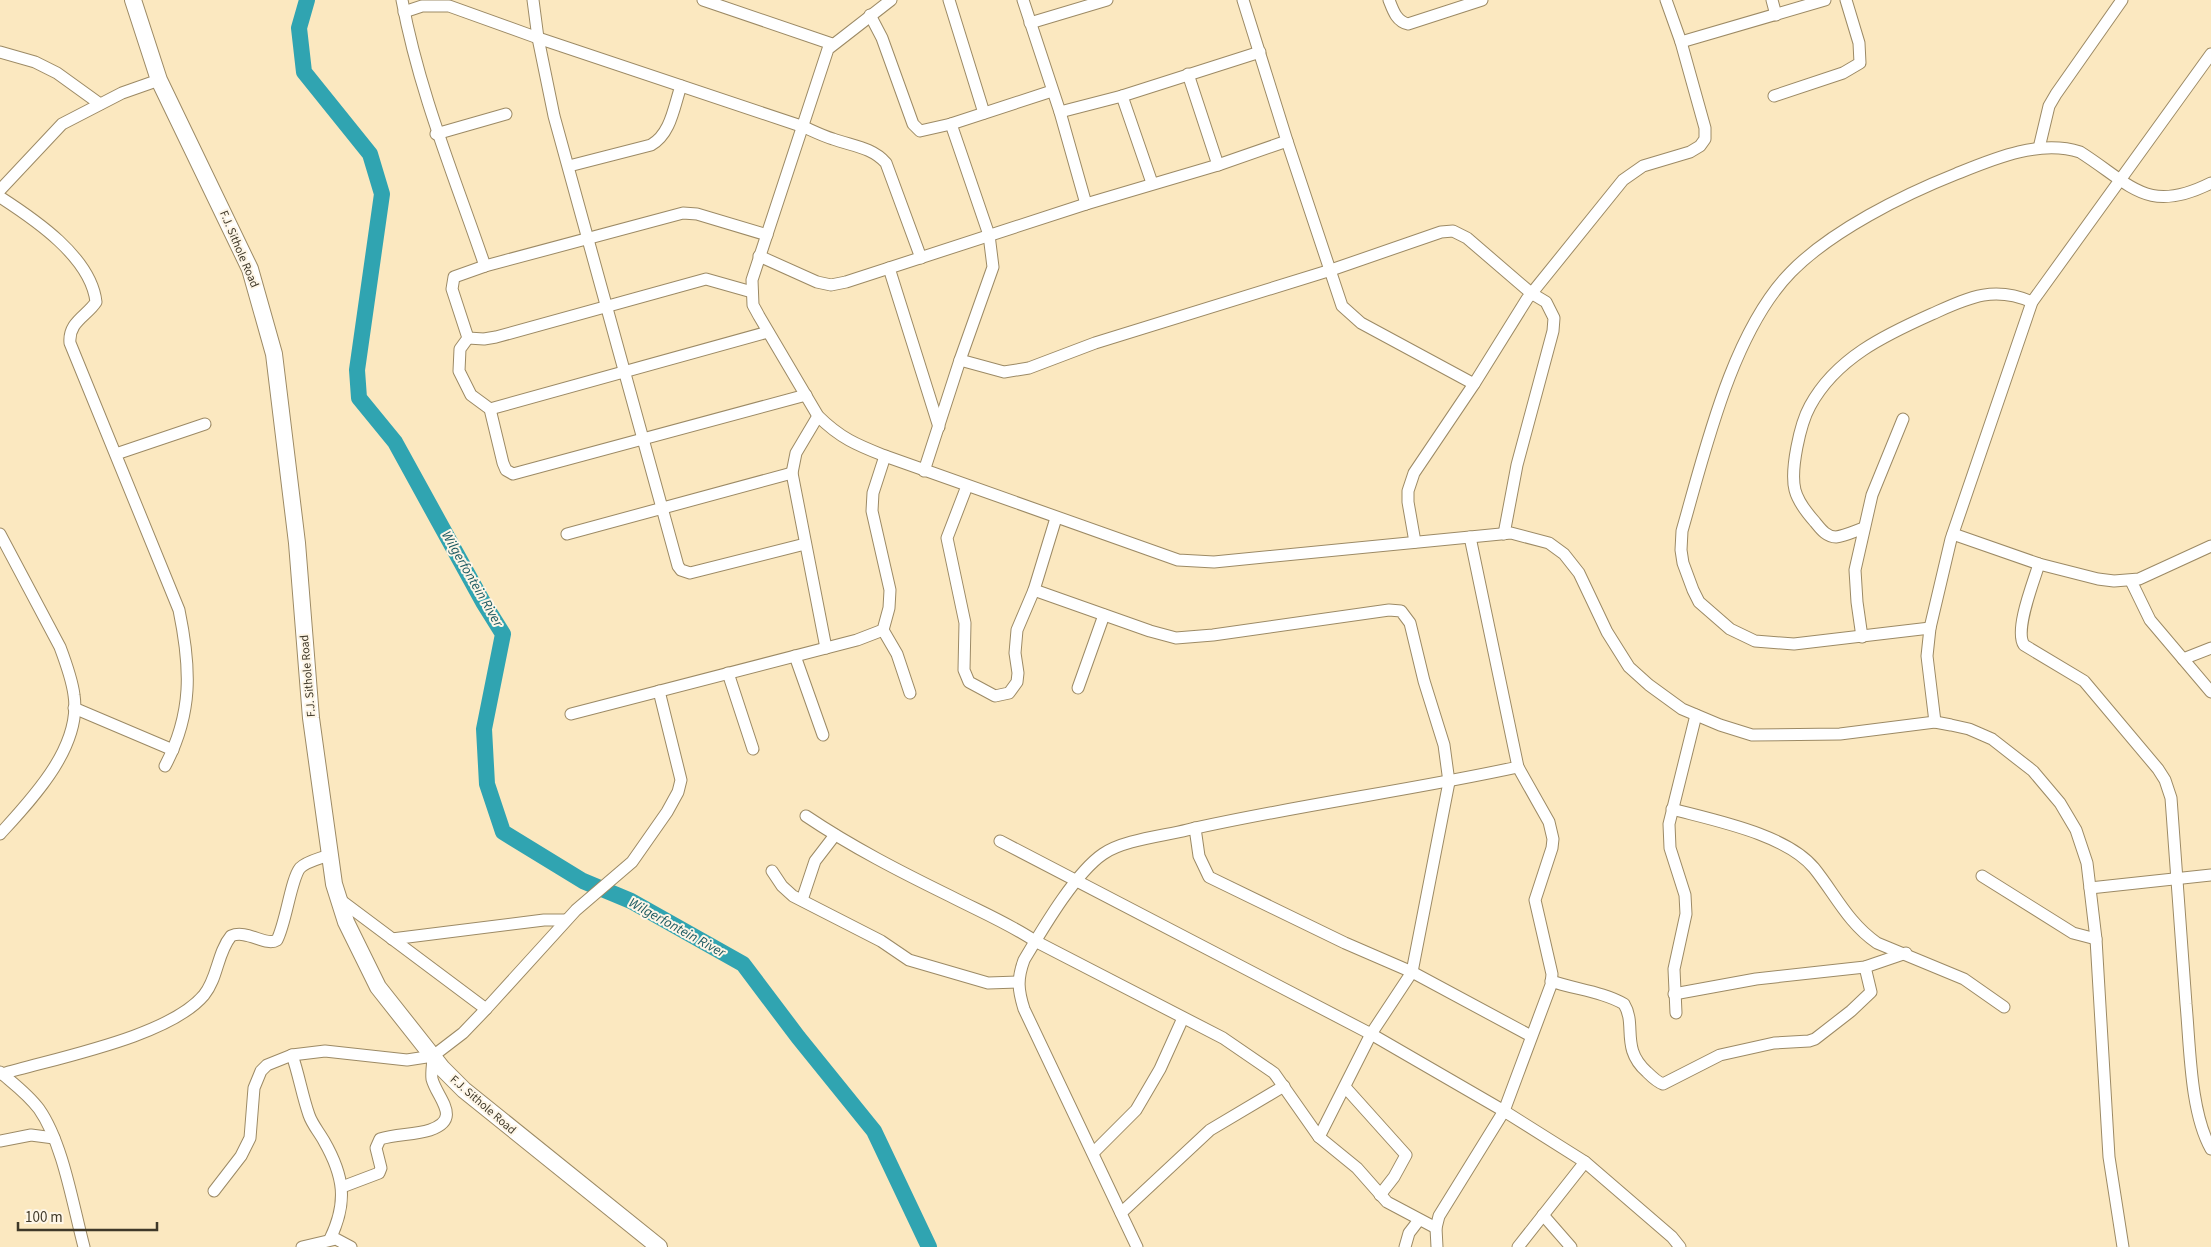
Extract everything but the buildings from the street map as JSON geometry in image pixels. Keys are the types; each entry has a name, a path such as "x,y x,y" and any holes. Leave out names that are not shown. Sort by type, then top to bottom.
{"street":[{"name":"F.J. Sithole Road","path":"133,0 159,80 250,269 274,354 297,543 311,718 328,855 339,899 358,949 378,987 433,1056 464,1090 490,1113 659,1247"},
{"path":"533,0 538,38 554,116 608,305 678,566 686,573 806,544"},
{"path":"702,0 832,44"},
{"path":"891,0 832,44 824,58 804,127 752,280 754,304 768,332 818,416 846,441 1160,556 1195,562 1214,562 1511,533 1549,543 1564,554 1579,573 1607,632 1629,667 1649,685 1682,709 1752,735 1840,734 1935,722 1969,729 1992,739 2010,751 2033,771 2060,803 2076,830 2087,863 2096,940 2109,1158 2123,1247"},
{"path":"949,0 984,113"},
{"path":"1023,0 1060,112 1086,204"},
{"path":"1243,0 1340,302 1352,316 1474,384"},
{"path":"1389,0 1401,22 1408,24 1482,0"},
{"path":"1415,542 1408,502 1408,490 1414,473 1532,293 1623,180 1643,166 1690,152 1704,141 1705,128 1681,42 1666,0"},
{"path":"1772,0 1776,15"},
{"path":"1681,42 1825,0"},
{"path":"1774,96 1843,73 1860,63 1861,51 1846,0"},
{"path":"2039,148 2049,106 2122,0"},
{"path":"1030,23 1101,1"},
{"path":"485,266 436,134 403,6 449,6 538,38 804,127 879,155 886,163 892,176 921,258"},
{"path":"870,16 882,38 915,127 920,131 951,124 1052,91"},
{"path":"0,52 35,62 51,70 76,85 100,104"},
{"path":"1060,112 1122,96 1260,52"},
{"path":"1935,722 1928,656 1930,628 1953,534 2032,302 2211,54"},
{"path":"1188,74 1218,165"},
{"path":"0,190 62,124 100,104 159,80"},
{"path":"569,166 651,145 660,140 667,127 681,86"},
{"path":"1122,96 1152,183"},
{"path":"436,134 506,114"},
{"path":"924,471 993,267 989,236 951,124"},
{"path":"760,256 824,284 846,282 1152,183 1218,165 1287,141"},
{"path":"1930,628 1794,644 1755,641 1730,629 1699,602 1688,579 1681,550 1681,541 1719,408 1744,344 1769,299 1790,272 1812,252 1874,213 1940,180 2007,155 2039,148 2069,148 2080,152 2119,180 2143,194 2164,198 2184,194 2211,183"},
{"path":"0,196 48,231 82,266 90,280 96,302 77,320 70,340 179,610 183,628 189,683 182,729 165,766"},
{"path":"468,338 453,296 452,282 454,277 485,266 673,215 688,213 767,235"},
{"path":"960,360 1004,372 1029,368 1095,343 1331,270 1441,232 1453,231 1467,238 1532,293 1546,302 1551,309 1553,331 1517,464 1504,534"},
{"path":"889,268 938,427"},
{"path":"468,338 484,339 496,337 706,279 752,292"},
{"path":"1864,528 1834,537 1825,534 1802,506 1795,491 1794,466 1804,424 1810,406 1826,384 1861,349 1883,336 1958,302 1984,294 2007,294 2032,302"},
{"path":"490,409 626,373 768,332"},
{"path":"468,338 460,350 459,371 471,395 490,409 503,463 506,470 513,474 645,440 806,395"},
{"path":"818,416 796,453 792,473 826,648"},
{"path":"1862,636 1855,570 1872,495 1902,419"},
{"path":"116,454 205,424"},
{"path":"885,456 872,493 872,511 890,590 889,608 883,630 897,654 910,693"},
{"path":"567,534 792,473"},
{"path":"967,486 947,538 964,622 964,670 969,682 995,696 1009,692 1017,682 1016,630 1034,590 1056,518"},
{"path":"0,534 60,647 67,665 75,697 72,722 63,753 52,773 32,799 0,834"},
{"path":"1953,534 2039,564 2098,579 2131,581 2211,546"},
{"path":"1436,1247 1436,1228 1447,1200 1504,1111 1547,997 1551,981 1535,900 1552,848 1552,831 1549,822 1518,767 1470,537"},
{"path":"2039,564 2021,628 2021,640 2024,645 2084,681 2158,769 2165,780 2171,798 2189,1034 2198,1111 2202,1130 2211,1149"},
{"path":"2131,581 2150,620 2211,692"},
{"path":"1034,590 1176,638 1213,635 1389,610 1401,610 1410,623 1415,637 1424,681 1444,745 1449,782 1412,972 1371,1034 1319,1137"},
{"path":"1078,688 1104,615"},
{"path":"571,714 826,648 883,630"},
{"path":"2183,659 2211,648"},
{"path":"795,656 823,735"},
{"path":"728,673 753,749"},
{"path":"214,1191 241,1156 250,1138 254,1088 261,1071 274,1061 324,1051 407,1060 433,1056 463,1033 576,910 632,862 667,812 678,792 681,780 659,691"},
{"path":"74,708 173,750"},
{"path":"1676,1013 1673,980 1675,961 1686,914 1685,895 1670,848 1669,824 1696,715"},
{"path":"1137,1247 1024,1009 1018,992 1018,982 1024,960 1077,881 1096,859 1106,852 1135,842 1285,809 1449,782 1518,767"},
{"path":"1672,809 1766,836 1800,854 1814,868 1845,913 1877,943 1906,953 1964,979 2004,1007"},
{"path":"806,816 835,836 951,897 1013,926 1035,942 1223,1038 1250,1055 1274,1073 1319,1137 1357,1168 1380,1195 1394,1207 1436,1228"},
{"path":"1195,828 1199,856 1209,877 1345,943 1412,972 1531,1036"},
{"path":"802,900 815,861 835,836"},
{"path":"1000,841 1371,1034 1504,1111 1585,1162 1672,1237 1680,1247"},
{"path":"1,1073 87,1051 131,1036 155,1027 193,1006 209,988 223,948 231,936 240,933 271,942 277,940 287,915 296,875 301,867 328,855"},
{"path":"772,871 782,886 802,900 881,941 909,960 988,983 1018,982"},
{"path":"2090,888 2211,875"},
{"path":"1982,876 2073,932 2096,940"},
{"path":"339,899 486,1009"},
{"path":"392,939 544,920 566,920"},
{"path":"1674,994 1747,980 1865,968 1906,953"},
{"path":"1551,981 1573,989 1615,999 1624,1004 1628,1013 1632,1053 1641,1067 1663,1084 1720,1056 1774,1043 1816,1039 1871,992 1865,968"},
{"path":"1092,1153 1136,1110 1160,1069 1183,1018"},
{"path":"292,1056 300,1078 309,1116 328,1149 342,1187 340,1214 330,1239"},
{"path":"342,1187 380,1173 381,1168 376,1148 380,1139 432,1129 443,1122 447,1112 432,1078 433,1056"},
{"path":"1,1073 28,1094 54,1138 84,1247"},
{"path":"1120,1213 1210,1130 1228,1117 1284,1086"},
{"path":"1345,1087 1406,1155 1380,1195"},
{"path":"0,1140 31,1135 54,1138"},
{"path":"1518,1247 1585,1162"},
{"path":"1543,1215 1571,1247"},
{"path":"1405,1247 1409,1233 1419,1220"},
{"path":"302,1247 330,1239 342,1241 351,1247"}],"waterway":[{"name":"Wilgerfontein River","path":"307,0 299,28 304,72 370,154 382,194 357,370 359,398 395,442 483,602 503,634 484,729 487,784 503,832 583,881 631,901 743,964 798,1037 874,1131 929,1247"}]}
